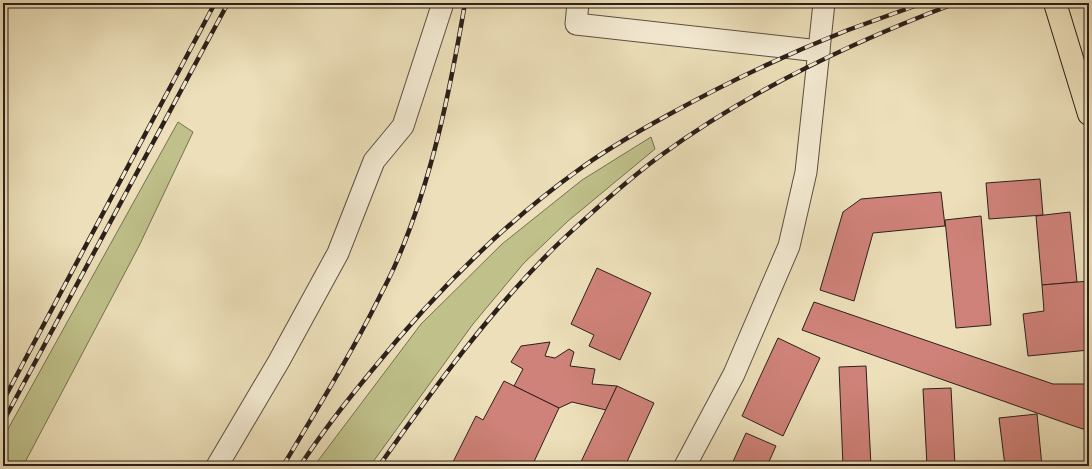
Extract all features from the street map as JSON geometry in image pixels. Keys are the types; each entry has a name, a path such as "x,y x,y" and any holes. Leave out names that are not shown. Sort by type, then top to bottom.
{"highway":[{"path":"1055,3 1089,114"}],"street":[{"path":"217,466 279,361 338,253 374,161 403,126 442,3"},
{"path":"578,3 576,24 819,51"},
{"path":"685,466 734,374 789,246 806,172 824,3"}],"green space":[{"path":"178,122 193,132 139,246 23,466 3,466 3,438"},
{"path":"651,137 655,149 568,221 524,263 473,324 370,466 314,466 421,324 502,244 582,180"}],"building":[{"path":"1040,179 1043,215 989,219 986,183"},
{"path":"941,192 945,226 873,233 854,301 820,290 843,212 861,199"},
{"path":"1070,212 1077,282 1042,285 1036,216"},
{"path":"981,216 991,325 956,328 945,220"},
{"path":"597,268 651,293 620,360 589,346 594,335 571,324"},
{"path":"1089,281 1089,350 1028,356 1023,314 1044,311 1042,285"},
{"path":"814,302 1053,384 1084,384 1089,382 1089,431 802,330"},
{"path":"778,338 820,358 783,436 742,416"},
{"path":"550,342 545,356 555,358 569,349 574,352 570,366 595,369 592,384 617,386 606,410 572,402 559,408 514,386 523,369 511,362 521,346"},
{"path":"866,366 871,466 843,466 839,367"},
{"path":"504,381 559,408 532,466 451,466 476,416 483,420"},
{"path":"617,386 654,403 625,466 579,466"},
{"path":"951,388 955,466 927,466 923,389"},
{"path":"1037,414 1042,466 1005,466 999,418"},
{"path":"746,433 776,446 767,466 731,466"}],"railway":[{"path":"3,401 215,3"},
{"path":"3,422 228,3"},
{"path":"283,466 368,320 392,272 409,232 430,167 438,135 453,69 465,3"},
{"path":"300,466 342,407 392,346 441,291 466,265 520,216 577,171 633,135 734,80 825,39 923,3"},
{"path":"379,466 464,350 510,294 560,242 596,208 634,176 694,132 803,69 879,34 956,3"}]}
